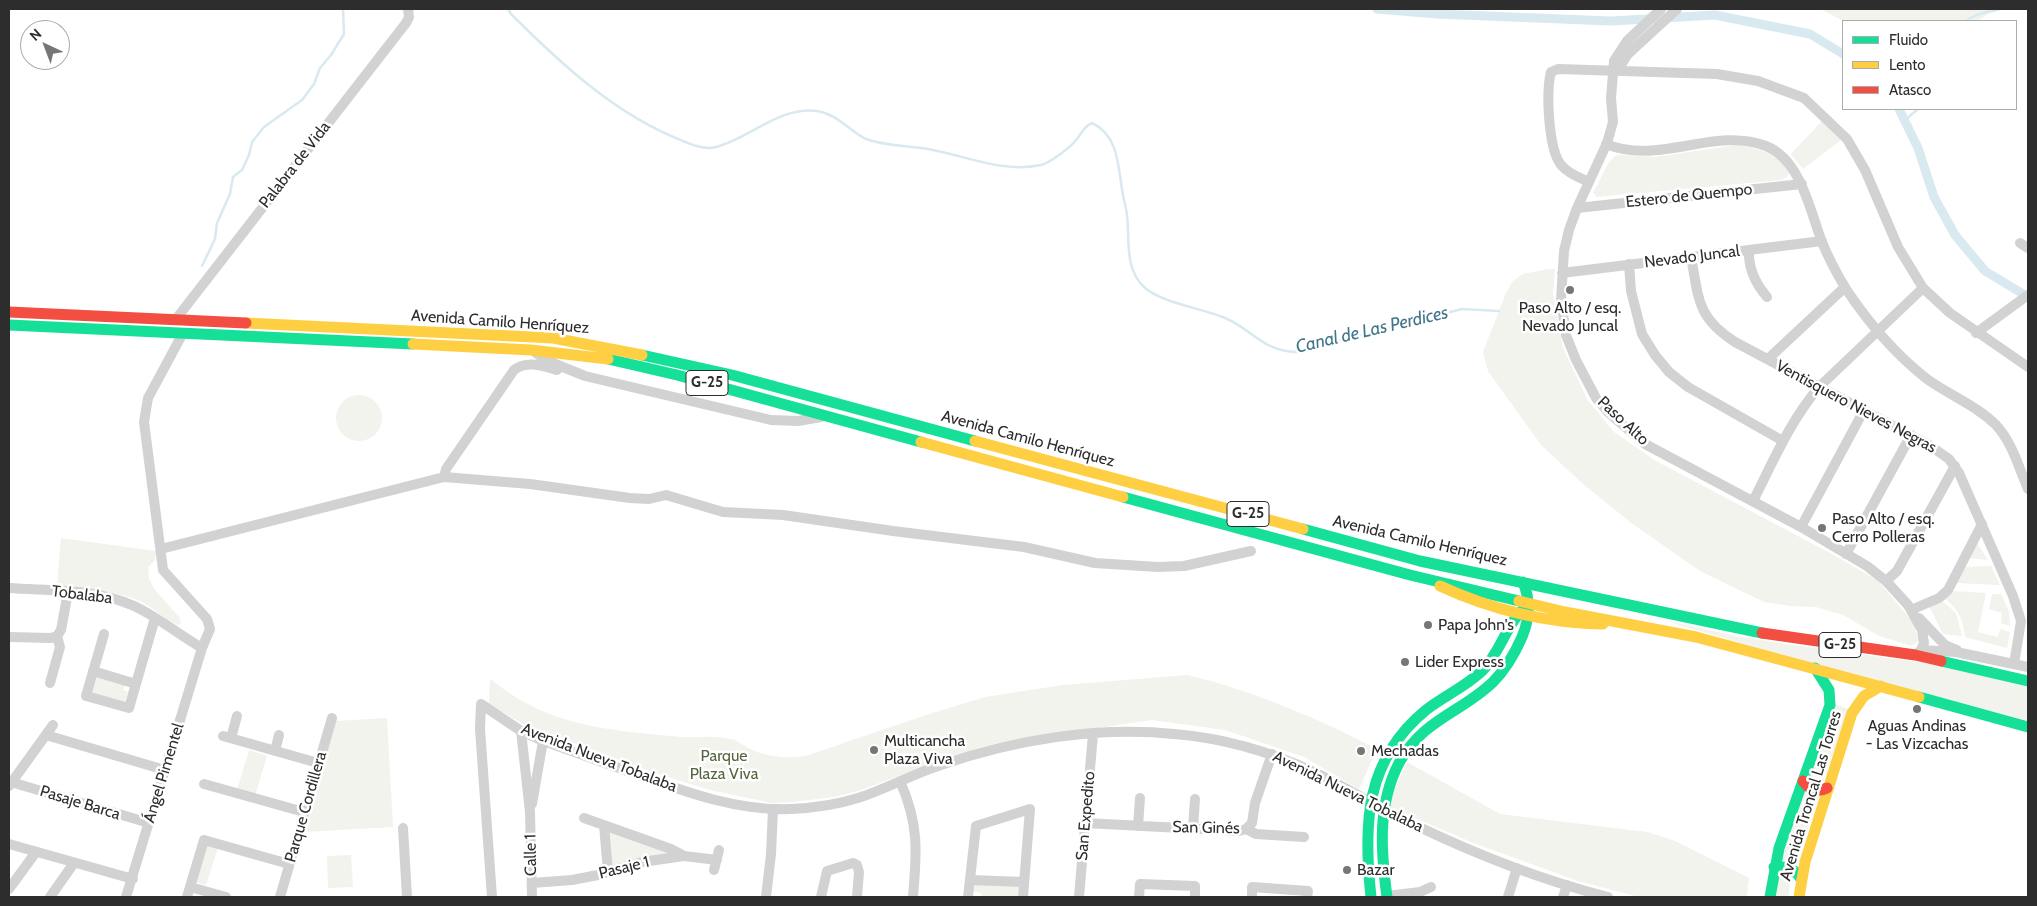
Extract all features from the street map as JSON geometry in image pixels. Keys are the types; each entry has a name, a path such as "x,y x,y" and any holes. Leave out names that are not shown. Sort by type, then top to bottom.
{"main road":[{"name":"Avenida Camilo Henríquez","path":"9,312 553,338 644,354 732,375 1420,561 1786,637 1918,653 2028,681"},
{"name":"Avenida Camilo Henríquez","path":"9,325 531,350 580,354 643,366 1426,578 1530,604 1678,632 2028,727"},
{"name":"Avenida Camilo Henríquez","path":"1426,578 1469,600 1529,617 1584,624 1624,623"},
{"path":"1387,897 1380,844 1383,809 1394,774 1416,740 1438,720 1484,690 1511,660 1524,634 1529,617 1530,604 1523,582"},
{"path":"1371,897 1366,846 1366,822 1382,764 1405,730 1425,711 1473,680 1487,666 1499,650 1517,614 1530,604 1546,599 1602,610 1652,610"},
{"path":"1499,650 1507,653 1511,660"},
{"name":"Avenida Troncal Las Torres","path":"1770,897 1774,867 1830,700 1827,686 1815,668"},
{"name":"Avenida Troncal Las Torres","path":"1799,897 1801,879 1827,788 1856,706 1864,696 1881,686"},
{"path":"1803,781 1806,787 1814,791 1823,791 1827,788"},
{"path":"1774,867 1789,866 1797,871 1801,879"}],"street":[{"name":"Palabra de Vida","path":"176,319 406,23 408,9"},
{"path":"1612,72 1614,61 1621,49 1661,9"},
{"path":"1612,72 1619,68 1628,54 1677,9"},
{"path":"1638,46 1633,53 1632,61 1634,68 1639,72"},
{"path":"1589,182 1572,174 1562,166 1555,154 1550,133 1548,80 1551,72 1558,69 1717,74 1758,81 1804,98 1846,139 1865,170 1898,247 1923,288 1950,313 1976,333 2028,367"},
{"name":"Paso Alto","path":"1612,72 1613,122 1606,144 1568,230 1564,251 1560,300 1566,335 1582,372 1602,405 1645,444 1801,526 1886,581 1945,645 1968,654"},
{"path":"1606,144 1619,150 1641,152 1732,139 1768,146 1775,151 1790,166 1802,184 1822,241 1845,287 1878,332 1926,378 1985,415 1997,426 2010,445 2028,489"},
{"name":"Estero de Quempo","path":"1577,208 1802,184"},
{"name":"Nevado Juncal","path":"1562,273 1822,241"},
{"path":"1749,250 1751,271 1768,297"},
{"name":"Ventisquero Nieves Negras","path":"1691,257 1700,305 1707,319 1718,331 1943,453 1955,466 2013,596 2021,620 2014,664"},
{"path":"1629,264 1631,291 1642,334 1655,355 1669,372 1688,387 1783,441"},
{"path":"1768,359 1845,287"},
{"path":"1752,501 1796,417 1819,387 1923,288"},
{"path":"1976,333 2028,295"},
{"name":"Ángel Pimentel","path":"126,897 133,880 202,648 210,629 207,618 163,570 144,422 148,398 183,333"},
{"path":"531,350 548,361 585,376"},
{"path":"444,477 446,469 509,376 520,365 534,365 585,376 771,420 798,421 825,416"},
{"path":"1801,526 1864,410"},
{"path":"1846,554 1911,435"},
{"path":"1886,581 1897,571 1955,466"},
{"path":"161,548 444,477 530,484 630,498 649,499 666,495 723,512 783,515 893,532 1016,545 1095,563 1158,567 1184,566 1251,552"},
{"path":"1911,610 1939,598 1948,590 1982,524"},
{"name":"Tobalaba","path":"9,588 68,592 111,598 135,606 202,648"},
{"path":"9,637 51,638 57,636 61,630 68,592"},
{"name":"Paso Alto","path":"1911,610 1924,637 1918,653"},
{"path":"104,634 86,696 129,708 155,618"},
{"path":"50,682 60,647 57,636"},
{"path":"1918,653 1968,654 2028,667"},
{"path":"93,671 136,684"},
{"name":"Avenida Nueva Tobalaba","path":"492,897 480,729 481,704 521,731 543,741 695,794 740,806 773,809 808,808 843,802 860,797 938,765 980,753 1030,743 1093,734 1146,732 1192,736 1232,743 1272,754 1314,772 1383,809 1447,840 1517,868 1608,897"},
{"path":"238,716 227,737 318,763"},
{"name":"Parque Cordillera","path":"280,897 332,718"},
{"path":"10,784 53,725"},
{"name":"Calle 1","path":"521,731 530,812 532,897"},
{"name":"San Expedito","path":"1079,897 1093,734"},
{"path":"46,735 165,770"},
{"path":"275,751 279,735"},
{"name":"Calle 1","path":"530,812 543,741"},
{"name":"San Ginés","path":"1085,824 1239,831 1246,829 1253,820 1256,804 1272,754"},
{"path":"900,781 910,805 915,828 917,854 913,897"},
{"name":"Pasaje Barca","path":"10,784 149,824"},
{"path":"204,784 304,812"},
{"path":"1138,826 1140,798"},
{"path":"1193,828 1195,799"},
{"path":"766,897 771,854 773,809"},
{"path":"968,897 976,826 1030,809 1023,897"},
{"path":"584,818 671,849 684,856"},
{"path":"604,826 608,872"},
{"path":"404,828 407,897"},
{"path":"1246,829 1256,834 1304,837"},
{"path":"226,897 189,892 204,840 289,864"},
{"path":"9,844 133,880"},
{"path":"9,890 36,852"},
{"name":"Pasaje 1","path":"532,883 572,880 642,862 684,856 717,860"},
{"path":"50,897 74,863"},
{"path":"821,897 826,874 830,869 853,863 857,865 859,872 857,897"},
{"path":"1508,897 1517,868"},
{"path":"970,880 1024,882"},
{"path":"1139,897 1140,884 1196,886 1195,897"},
{"path":"1563,897 1567,885"},
{"path":"1252,897 1252,887 1308,891 1307,897"},
{"path":"1387,897 1420,892 1431,887"}],"green space":[{"path":"1821,9 1995,9 1979,20 1842,20"},
{"path":"1822,121 1841,140 1803,169 1791,154"},
{"path":"1737,145 1760,150 1773,156 1785,166 1789,173 1787,177 1781,180 1596,197 1593,192 1609,162 1617,155 1655,157"},
{"path":"1555,269 1553,294 1563,348 1587,399 1614,432 1656,461 1832,554 1877,580 1913,622 1919,641 1911,646 1879,636 1843,615 1816,607 1764,602 1700,571 1630,522 1583,484 1541,445 1488,371 1483,352 1506,293 1513,281 1523,274"},
{"path":"354,395 364,395 378,405 382,418 378,431 372,437 364,441 354,441 340,431 336,423 336,413 346,399"},
{"path":"61,538 156,551 155,560 148,567 149,579 155,590 179,617 181,623 178,625 173,623 147,605 122,595 57,586"},
{"path":"1977,543 1988,560 1969,558"},
{"path":"1991,566 2000,585 1956,583 1964,567"},
{"path":"1952,591 1986,593 1978,632 1998,637 2000,629 2010,632 2007,648 1965,637 1959,614 1944,598"},
{"path":"1992,594 2001,594 2009,611 2010,626 2001,623 2002,613 1989,609"},
{"path":"1941,600 1956,613 1962,636 1943,634 1930,608 1930,605"},
{"path":"1663,620 1736,636 1925,663 2028,686 2028,721 1767,651"},
{"path":"98,675 126,684 123,690 128,692 124,704 92,694"},
{"name":"Parque Plaza Viva","path":"1188,675 1237,689 1284,706 1377,749 1359,789 1304,757 1225,730 1152,720 997,743 961,753 858,791 834,797 772,803 710,790 655,773 523,724 489,704 490,679 528,704 564,719 583,724 622,731 681,737 724,738 764,754 792,757 806,756 985,697 1063,685"},
{"path":"1835,704 1848,709 1823,782 1816,784 1809,780"},
{"path":"387,718 393,827 304,832 336,721"},
{"path":"249,750 267,756 255,796 237,790"},
{"path":"1407,762 1500,814 1647,832 1675,841 1749,878 1747,897 1639,897 1578,881 1476,844 1387,806"},
{"path":"1804,789 1820,794 1795,866 1789,860 1778,860"},
{"path":"604,825 682,854 608,869"},
{"path":"208,842 219,845 206,885 195,882"},
{"path":"351,855 353,887 328,888 327,856"},
{"path":"1780,870 1788,872 1791,877 1788,897 1775,897"},
{"path":"975,885 1019,886 1018,897 984,897 979,892 974,892"}],"waterway":[{"path":"202,266 215,239 217,223 230,194 233,177 242,170 249,155 252,142 264,127 302,100 314,84 320,68 344,34 343,9"},
{"name":"Canal de Las Perdices","path":"508,9 550,51 612,103 658,130 687,143 703,147 712,148 729,143 790,113 817,111 837,119 860,136 874,142 933,150 1000,166 1027,167 1045,164 1055,158 1070,146 1085,128 1092,123 1101,128 1107,135 1118,161 1127,212 1129,253 1133,271 1144,287 1160,297 1225,318 1274,348 1296,352 1462,309 1499,311"},
{"path":"1377,9 1437,14 1611,21 1715,15 1810,34 1842,53"},
{"path":"1968,20 1978,14 1999,9"},
{"path":"1899,110 1918,148 1934,197 1955,235 1985,271 2028,297"},
{"path":"1906,119 1917,110"}],"traffic: fast":[{"path":"9,325 413,344"},
{"path":"642,355 732,375 975,441"},
{"path":"608,359 677,375 921,442"},
{"path":"1123,497 1410,575 1519,601"},
{"path":"1303,529 1420,561 1762,633"},
{"path":"1387,897 1382,829 1387,795 1392,779 1399,763 1419,736 1481,693 1498,677 1506,666 1519,643 1527,623 1528,603 1523,582"},
{"path":"1371,897 1368,844 1369,819 1373,795 1380,772 1391,750 1406,729 1426,710 1469,682 1482,671 1495,654 1516,618 1530,604"},
{"path":"1941,661 2028,681"},
{"path":"1770,897 1779,848 1830,705 1829,690 1815,668"},
{"path":"1919,697 2028,727"},
{"path":"1774,867 1790,868 1801,879"}],"traffic: slow":[{"path":"246,323 553,338 642,355"},
{"path":"413,344 531,350 608,359"},
{"path":"975,441 1303,529"},
{"path":"921,442 1123,497"},
{"path":"1440,586 1479,602 1519,614 1560,621 1603,624"},
{"path":"1519,601 1565,612 1696,637 1919,697"},
{"path":"1799,897 1805,862 1852,713 1864,696 1881,686"}],"traffic: jam":[{"path":"9,312 246,323"},
{"path":"1762,633 1915,655 1941,661"},
{"path":"1803,781 1814,790 1827,788"}],"place":[{"name":"Paso Alto / esq. Nevado Juncal","path":"1570,290"},
{"name":"Paso Alto / esq. Cerro Polleras","path":"1822,528"},
{"name":"Papa John's","path":"1428,625"},
{"name":"Lider Express","path":"1405,662"},
{"name":"Aguas Andinas - Las Vizcachas","path":"1917,709"},
{"name":"Multicancha Plaza Viva","path":"874,750"},
{"name":"Mechadas","path":"1361,751"},
{"name":"Bazar","path":"1347,870"}]}
